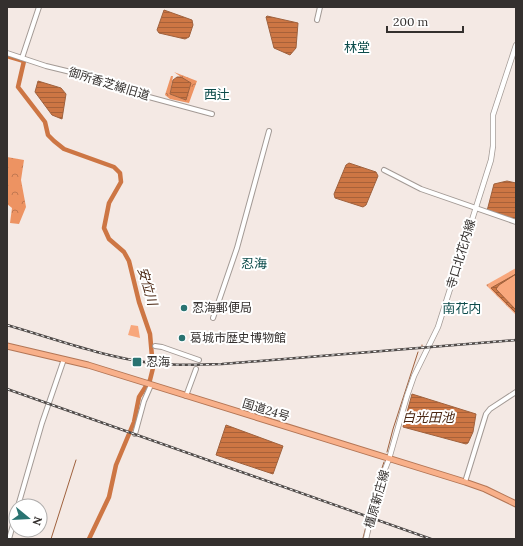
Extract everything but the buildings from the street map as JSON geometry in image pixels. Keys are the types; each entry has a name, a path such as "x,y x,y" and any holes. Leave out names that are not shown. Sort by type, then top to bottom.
{"highway":[{"name":"国道24号","path":"7,346 64,359 149,384 465,482 485,489 516,504"}],"main road":[{"name":"寺口北花内線","path":"389,459 411,384 438,326 492,155 492,115 516,45"},
{"name":"橿原新庄線","path":"366,539 378,487 389,459"}],"street":[{"path":"22,58 39,7"},
{"path":"317,20 320,7"},
{"name":"御所香芝線旧道","path":"7,53 87,76 122,90 212,114"},
{"path":"213,318 239,242 269,131"},
{"path":"384,170 421,190 516,222"},
{"path":"155,346 199,360"},
{"path":"20,498 42,423 64,359"},
{"path":"186,396 196,369"},
{"path":"134,434 149,384"},
{"path":"465,482 486,414 490,409 516,392"}],"green space":[{"path":"174,72 197,81 189,103 170,99 165,95 171,76 173,76 170,94 186,100 181,77"},
{"path":"7,157 24,160 21,180 26,207 19,224 10,223 12,208 7,204"},
{"path":"516,268 516,315 486,285"},
{"path":"516,276 516,310 496,289 499,285"},
{"path":"131,325 138,326 140,338 128,335"}],"water":[{"path":"164,10 192,20 193,25 189,37 185,39 159,33 157,30"},
{"path":"267,16 298,23 296,48 290,55 274,48"},
{"path":"177,77 181,77 191,83 186,100 170,94 173,80"},
{"path":"38,81 61,88 66,94 62,119 52,115 35,92"},
{"path":"349,163 376,172 378,176 366,205 363,207 335,198 334,194 346,165"},
{"path":"507,181 516,183 516,221 487,211 494,184"},
{"path":"516,274 499,285 496,289 516,310 516,313 491,288"},
{"name":"白光田池","path":"412,394 476,414 473,432 468,443 466,444 403,427"},
{"path":"226,425 283,446 273,474 216,455"}],"waterway":[{"name":"安位川","path":"7,56 24,61 18,87 45,122 48,135 64,149 114,167 120,173 121,182 109,203 104,228 109,239 124,252 129,261 139,302 150,334 153,368 150,380 139,397 134,422 116,465 109,497 89,539"},
{"path":"387,452 418,352"},
{"path":"51,539 76,460"},
{"path":"377,483 384,462"},
{"path":"363,538 371,507"}],"railway":[{"path":"7,325 79,347 115,356 152,363 178,365 222,364 516,340"},
{"path":"7,389 431,539"}],"place":[{"name":"忍海郵便局","path":"184,308"},
{"name":"葛城市歴史博物館","path":"182,338"},
{"name":"忍海","path":"137,362"}],"district":[{"name":"林堂","path":"357,47"},
{"name":"西辻","path":"217,94"},
{"name":"忍海","path":"254,263"},
{"name":"南花内","path":"462,308"}]}
